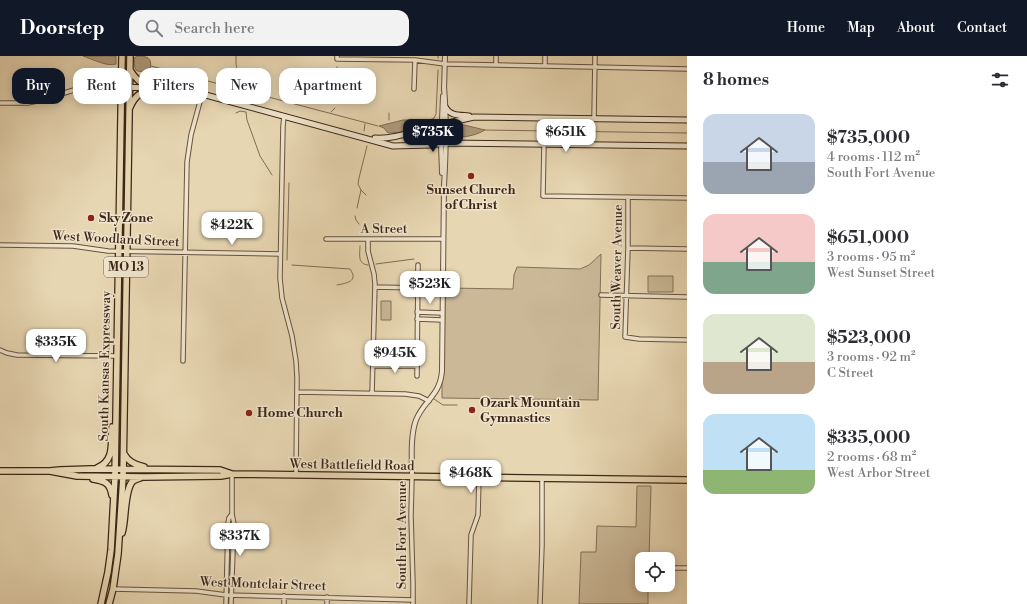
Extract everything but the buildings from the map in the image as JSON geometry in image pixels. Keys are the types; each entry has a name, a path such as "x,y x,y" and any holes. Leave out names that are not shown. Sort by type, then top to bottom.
{"main road":[{"name":"South Kansas Expressway","path":"122,56 122,68"},
{"name":"South Kansas Expressway","path":"129,68 130,56"},
{"path":"131,72 139,81"},
{"path":"128,112 133,101 139,95"},
{"path":"208,96 393,146 431,145 443,143 687,146"},
{"name":"South Kansas Expressway","path":"101,604 108,572 115,477 121,104"},
{"name":"South Kansas Expressway","path":"108,604 117,568 123,477 128,104"},
{"path":"446,108 448,112 453,114 474,117 687,120"},
{"path":"364,137 383,139 391,138 474,117"},
{"path":"91,469 103,465 109,458 111,452 113,417 116,401"},
{"path":"123,453 128,460 135,464 146,468 164,470"},
{"name":"West Battlefield Road","path":"0,471 91,469 220,470 232,474"},
{"name":"West Battlefield Road","path":"50,471 77,476 115,477 296,474 412,477 687,480"},
{"path":"77,476 102,481 110,487 112,496 112,529"},
{"path":"119,543 125,522 129,487 134,480 144,477"}],"street":[{"name":"South Fort Avenue","path":"413,602 411,516 413,432 417,418 438,388 441,376 444,186 442,165 445,56"},
{"path":"496,56 496,65"},
{"path":"544,66 545,56"},
{"path":"594,119 595,56"},
{"path":"337,57 415,60 445,64 687,69"},
{"path":"414,89 415,60"},
{"name":"South Fort Avenue","path":"444,87 446,108 444,124"},
{"path":"0,103 28,103 73,90"},
{"path":"183,362 187,156 199,104"},
{"path":"284,116 279,270 280,289 295,350 297,369 296,474"},
{"path":"544,144 543,196 687,198"},
{"name":"South Weaver Avenue","path":"628,197 625,337 639,339 687,340"},
{"name":"A Street","path":"326,238 443,239"},
{"path":"368,239 368,251 374,274 375,287 372,393"},
{"name":"West Woodland Street","path":"0,245 73,246 118,252 280,254"},
{"path":"628,248 687,249"},
{"path":"417,376 418,265"},
{"path":"375,287 418,288"},
{"path":"601,295 687,297"},
{"path":"417,312 442,313"},
{"path":"417,319 442,320"},
{"path":"0,350 17,355 116,356"},
{"path":"373,366 417,366"},
{"path":"297,392 412,394 429,401"},
{"path":"231,604 234,524 232,514 232,474"},
{"path":"469,604 471,535 478,515 479,477"},
{"path":"540,604 542,478"},
{"path":"226,604 228,523 232,514"},
{"path":"675,568 687,568"},
{"name":"West Montclair Street","path":"112,589 196,592 226,595 327,597 413,602"},
{"path":"284,596 284,604"},
{"path":"327,597 327,604"},
{"path":"368,604 369,599"}],"shaded area":[{"path":"83,56 116,56 116,64 104,64"},
{"path":"137,56 143,56 148,58 150,60 150,68 139,68 139,71 136,70 134,58"},
{"path":"403,120 424,120 427,124 402,132 389,133 384,128 379,126"},
{"path":"464,125 485,130 477,134 467,136 449,136 450,126"},
{"path":"601,254 598,400 442,398 444,370 445,288 513,289 514,275 517,267 580,269 589,265"},
{"path":"648,276 673,276 673,292 648,292"},
{"path":"381,301 391,301 391,320 381,320"},
{"path":"637,486 651,486 649,552 635,552 635,592 648,592 648,604 579,604 581,552 596,552 597,526 636,527"}],"waterway":[{"path":"236,56 237,68"},
{"path":"151,66 378,126"},
{"path":"426,122 434,118 436,114 438,70"},
{"path":"331,112 335,108"},
{"path":"236,113 240,111 246,112 247,120 260,156 272,175"},
{"path":"389,113 389,120"},
{"path":"364,131 365,124"},
{"path":"484,130 687,133"},
{"path":"357,208 361,190 358,184 367,146"},
{"path":"287,260 289,183"},
{"path":"361,190 366,195"},
{"path":"355,216 359,224"},
{"path":"360,246 361,261 362,263 368,265"},
{"path":"376,264 414,259"},
{"path":"292,265 350,269 353,277 352,279 337,285"},
{"path":"434,399 443,405 457,405"}],"place":[{"name":"Sunset Church of Christ","path":"471,176"},
{"name":"Sky Zone","path":"91,218"},
{"name":"Ozark Mountain Gymnastics","path":"472,410"},
{"name":"Home Church","path":"249,413"}]}
